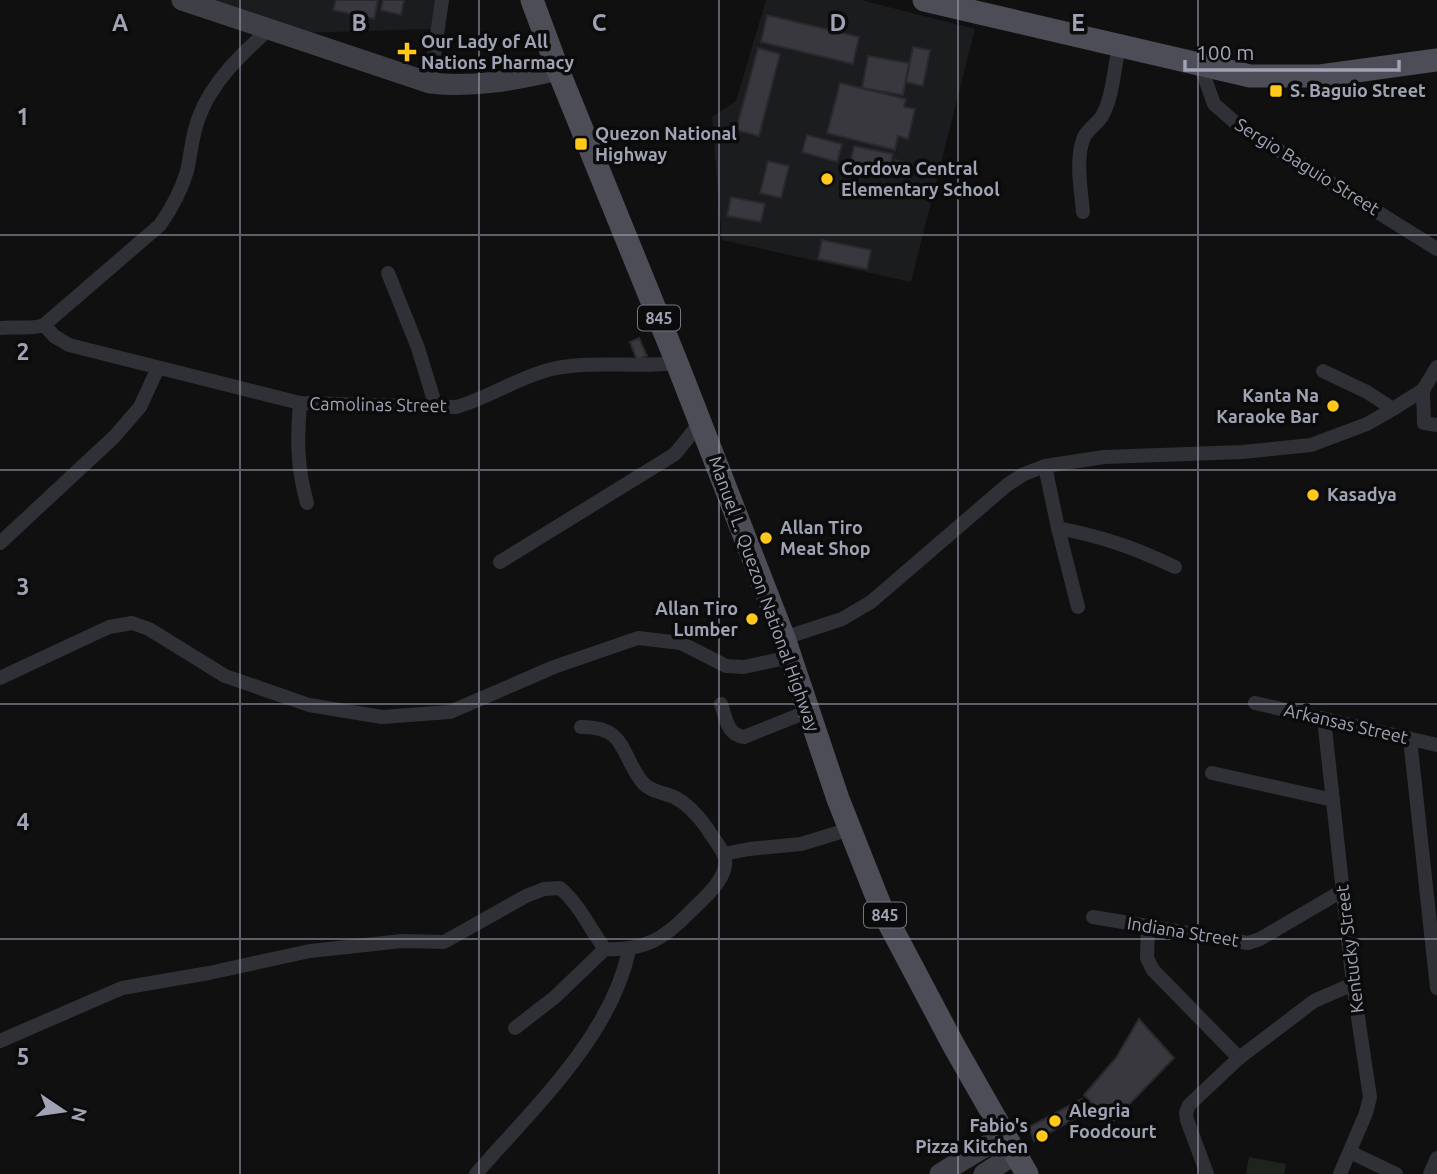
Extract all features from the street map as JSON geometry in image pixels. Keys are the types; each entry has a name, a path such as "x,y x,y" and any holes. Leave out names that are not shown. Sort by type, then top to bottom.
{"main road":[{"name":"Manuel L. Quezon National Highway","path":"532,0 787,647 850,829 887,920 1027,1174"},
{"path":"925,0 1250,76 1320,76 1437,60"}],"street":[{"path":"182,0 430,83 454,86 508,82 558,70"},
{"path":"430,83 442,0"},
{"path":"0,328 34,329 44,325 160,225 174,205 186,173 198,119 211,90 240,56 270,28"},
{"path":"1083,212 1081,191 1084,137 1102,116 1107,104 1119,47"},
{"name":"Sergio Baguio Street","path":"1200,65 1214,104 1238,125 1437,248"},
{"path":"388,273 418,348 436,407"},
{"name":"Camolinas Street","path":"44,325 54,336 69,345 300,403 456,407 550,370 574,366 648,367 677,363"},
{"path":"0,678 109,627 132,623 149,629 225,676 309,705 382,717 450,712 554,667 638,638 681,643 726,666 744,667 871,602 1007,485 1024,474 1045,466 1104,457 1243,452 1311,445 1367,424 1393,410 1423,390 1437,367"},
{"path":"0,543 114,437 141,407 158,368"},
{"path":"1323,371 1367,392 1393,410"},
{"path":"1423,390 1424,423 1437,425"},
{"path":"300,403 297,440 299,475 307,503"},
{"path":"500,562 675,454 700,423"},
{"path":"1045,466 1078,607"},
{"path":"1058,528 1132,547 1175,567"},
{"name":"Arkansas Street","path":"1255,703 1437,745"},
{"path":"721,704 730,731 736,736 744,737 808,711"},
{"name":"Kentucky Street","path":"1324,719 1353,984 1370,1097 1340,1174"},
{"path":"515,1028 555,997 605,949 629,950 670,932 709,895 721,878 726,862 724,854 698,816 677,798 652,791 642,782 618,739 610,731 601,727 581,727"},
{"path":"1410,738 1437,988"},
{"path":"1212,773 1332,800"},
{"path":"724,854 801,844 850,829"},
{"path":"0,1041 122,988 209,974 310,951 402,941 444,943 526,895 544,889 560,888 572,898 605,949"},
{"name":"Indiana Street","path":"1093,917 1248,943 1342,891"},
{"path":"1148,926 1147,958 1153,970 1239,1058"},
{"path":"476,1174 560,1078 599,1023 626,965 629,950"},
{"path":"1207,1174 1186,1113 1189,1105 1239,1058 1314,1001 1353,984"},
{"path":"940,1174 1010,1144"},
{"path":"984,1174 1010,1144"},
{"path":"1350,1152 1396,1174"},
{"path":"1430,1174 1437,1158"}],"shaded area":[{"path":"203,0 437,0 432,29 296,33"},
{"name":"Cordova Central Elementary School","path":"766,0 861,0 975,29 911,282 722,240 712,117 736,101"},
{"path":"1249,1157 1286,1164 1284,1174 1246,1174"}],"building":[{"path":"336,0 378,0 374,19 333,10"},
{"path":"383,0 404,0 401,15 381,10"},
{"path":"767,15 859,37 853,64 761,42"},
{"path":"913,47 930,50 923,86 906,82"},
{"path":"758,48 780,54 759,136 736,130"},
{"path":"868,56 909,63 903,95 862,88"},
{"path":"840,83 906,99 904,107 915,109 908,139 898,136 895,150 827,133"},
{"path":"807,135 842,144 837,162 802,152"},
{"path":"854,146 893,154 889,172 850,164"},
{"path":"895,160 910,163 908,175 893,172"},
{"path":"768,161 789,166 781,198 760,193"},
{"path":"731,197 765,204 761,222 727,216"},
{"path":"822,240 871,250 867,269 818,259"},
{"path":"639,338 647,356 637,360 630,342"},
{"path":"1139,1019 1174,1058 1111,1123 1084,1095 1116,1058"},
{"name":"Alegria Foodcourt","path":"1082,1099 1090,1107 1082,1115 1034,1141 1029,1127"}],"place":[{"name":"Our Lady of All Nations Pharmacy","path":"407,52"},
{"name":"S. Baguio Street","path":"1276,91"},
{"name":"Quezon National Highway","path":"581,144"},
{"name":"Cordova Central Elementary School","path":"827,179"},
{"name":"Kanta Na Karaoke Bar","path":"1333,406"},
{"name":"Kasadya","path":"1313,495"},
{"name":"Allan Tiro Meat Shop","path":"766,538"},
{"name":"Allan Tiro Lumber","path":"752,619"},
{"name":"Alegria Foodcourt","path":"1055,1121"},
{"name":"Fabio's Pizza Kitchen","path":"1042,1136"}]}
